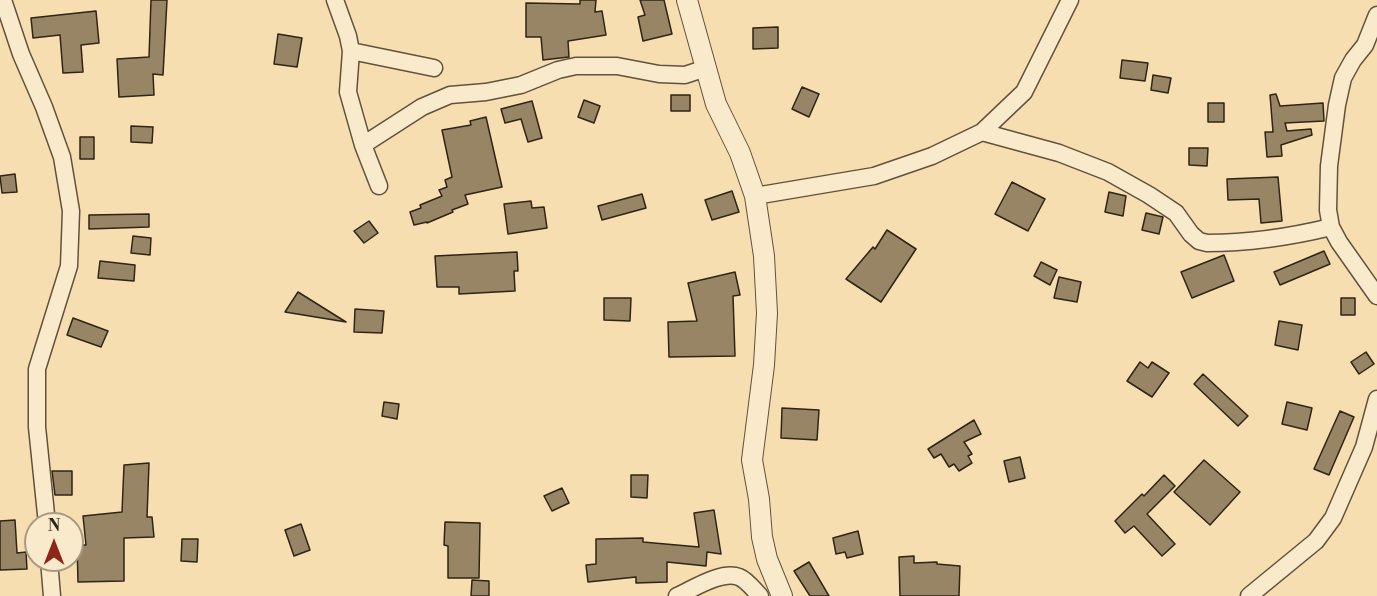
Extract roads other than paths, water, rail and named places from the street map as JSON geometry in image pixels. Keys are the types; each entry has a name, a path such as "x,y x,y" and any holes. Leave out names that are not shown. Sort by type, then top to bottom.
{"street":[{"path":"3,0 21,54 44,106 62,157 71,211 69,266 38,369 37,427 45,512"},
{"path":"335,0 351,51 348,92 363,145 379,186"},
{"path":"687,0 716,104 740,153 755,196 764,256 767,313 764,366 752,460 762,537 767,559 782,596"},
{"path":"755,196 874,176 932,156 982,132 1024,92 1071,0"},
{"path":"1377,15 1365,45 1343,78 1329,166 1328,210 1331,227 1347,255 1377,296"},
{"path":"351,51 434,68"},
{"path":"363,145 422,107 450,95 486,92 521,85 558,70 576,66 617,66 659,74 685,75 706,68"},
{"path":"982,132 1059,153 1108,171 1176,213 1199,241 1207,243 1264,240 1331,227"},
{"path":"1249,596 1316,541 1333,518 1364,447 1377,399"},
{"path":"50,572 52,596"},
{"path":"677,596 721,577 737,576 760,596"}]}
